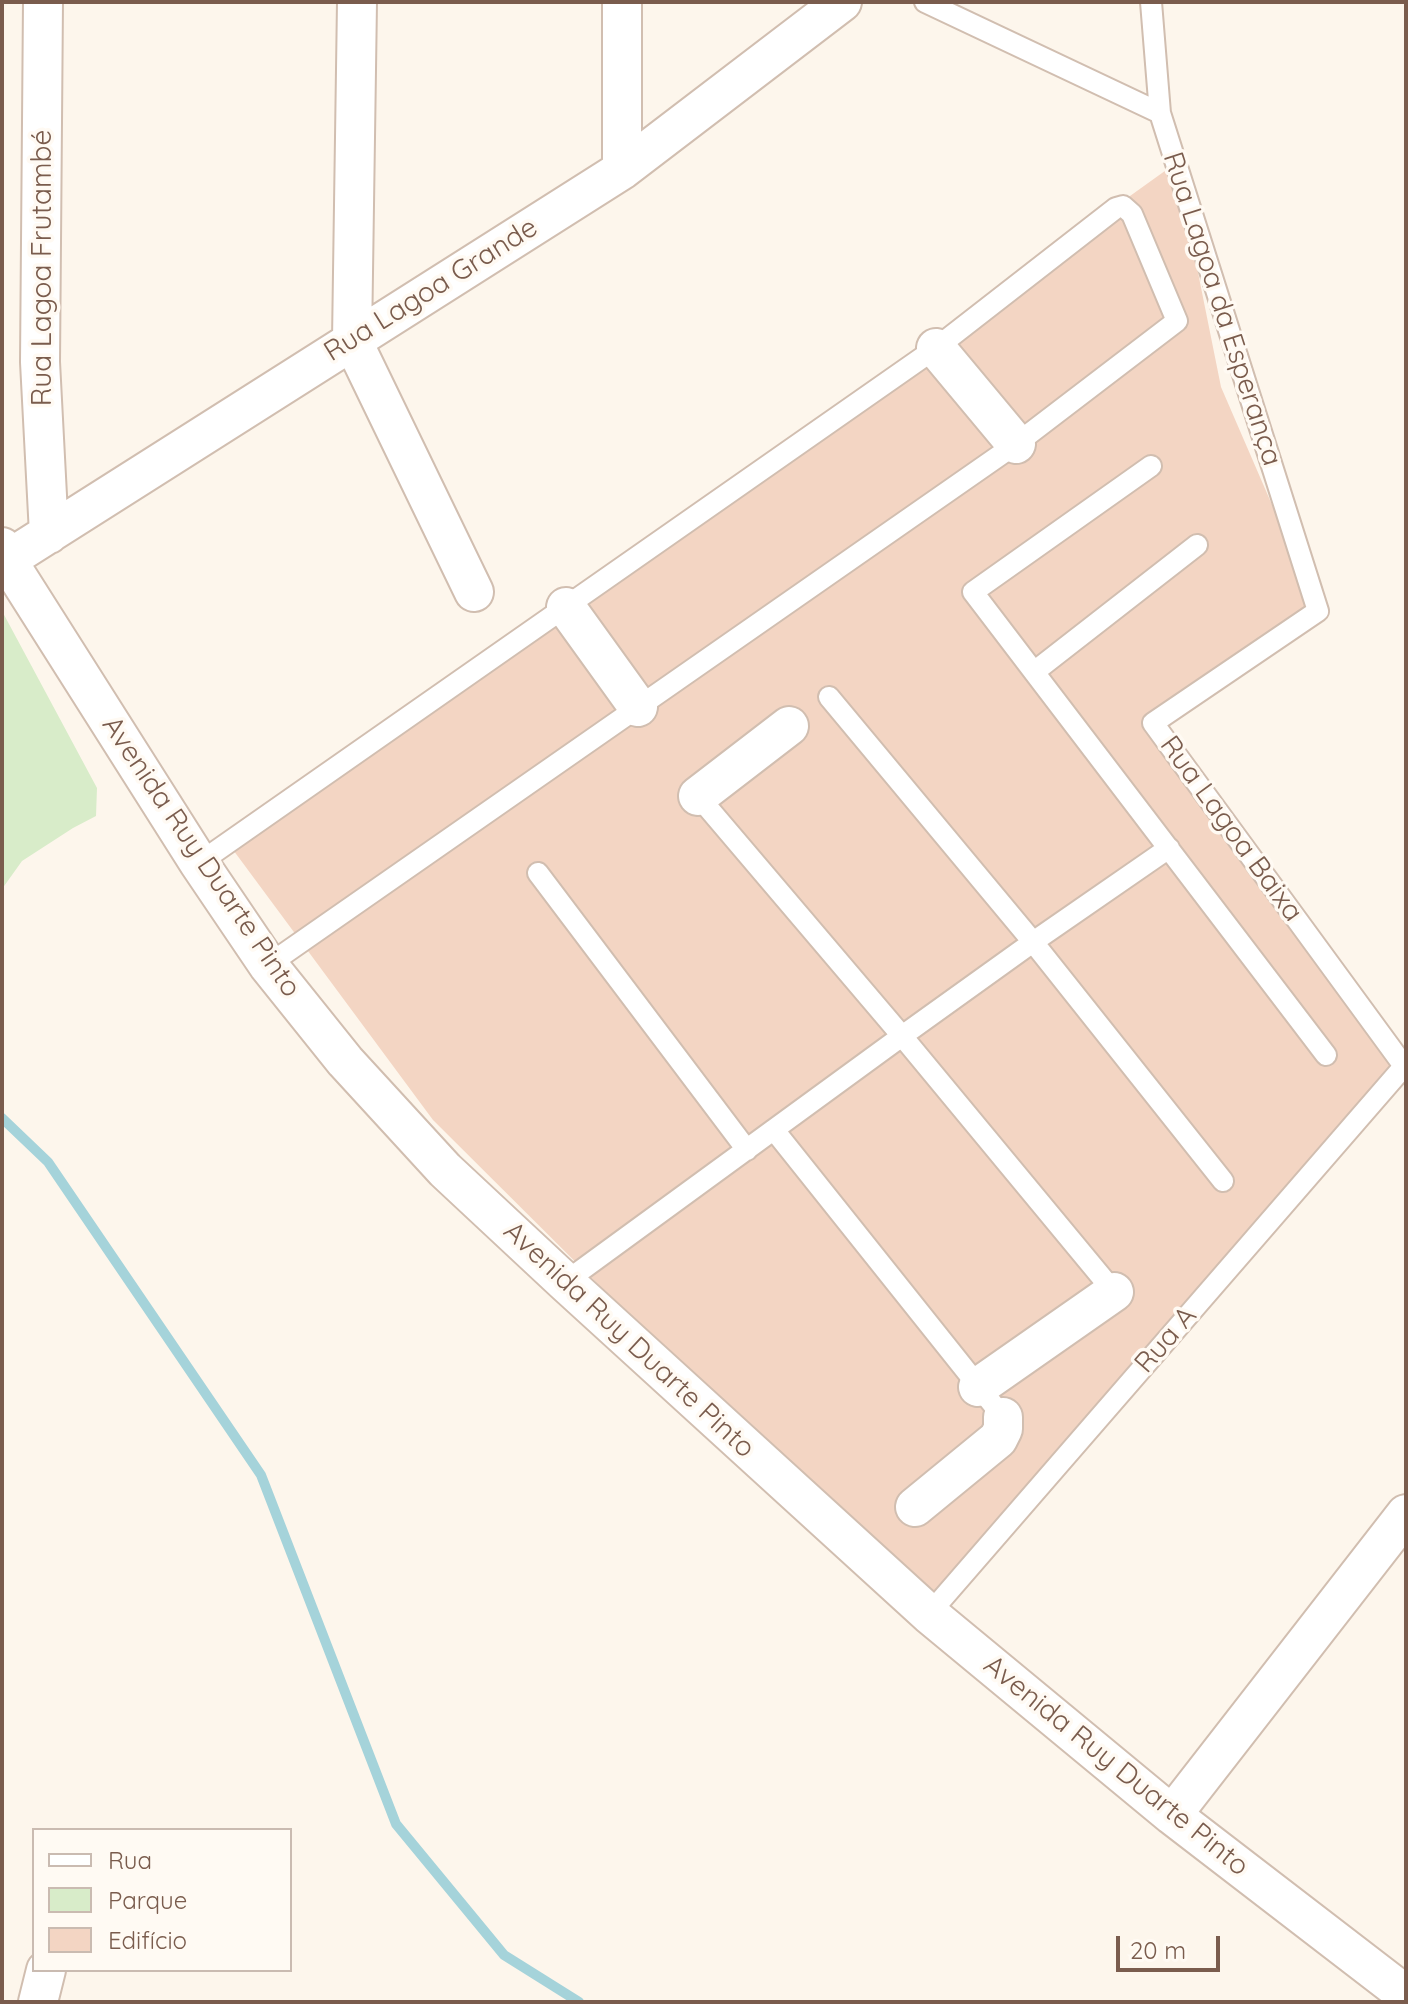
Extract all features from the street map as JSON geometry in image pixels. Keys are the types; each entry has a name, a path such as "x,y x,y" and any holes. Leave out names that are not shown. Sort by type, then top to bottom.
{"street":[{"name":"Rua Lagoa Frutambé","path":"43,2 40,362 49,534"},
{"path":"357,2 352,340 474,592"},
{"path":"622,2 622,170"},
{"name":"Rua Lagoa Grande","path":"4,553 49,534 622,170 842,2"},
{"path":"936,348 1016,444"},
{"name":"Avenida Ruy Duarte Pinto","path":"4,553 199,863 268,965 345,1061 435,1159 565,1282 929,1614 1172,1815 1406,1995"},
{"path":"566,607 638,707"},
{"path":"698,796 789,726"},
{"path":"978,1387 1114,1292"},
{"path":"915,1507 998,1439 1003,1429 1003,1417"},
{"path":"1172,1815 1406,1514"},
{"path":"38,2002 46,1972"}],"lane":[{"path":"925,2 1160,113"},
{"name":"Rua Lagoa da Esperança","path":"1151,2 1160,113 1318,611"},
{"path":"199,863 936,348 1116,208 1128,208 1177,321 1016,444 268,965"},
{"path":"1151,466 973,592 1326,1055"},
{"path":"1034,672 1197,545"},
{"name":"Rua Lagoa Baixa","path":"1318,611 1153,723 1405,1065"},
{"path":"829,697 1033,942 1223,1181"},
{"path":"698,796 1114,1292"},
{"path":"565,1282 902,1036 1169,848"},
{"path":"538,873 747,1150"},
{"name":"Rua A","path":"929,1614 1405,1065"},
{"path":"774,1130 1003,1417"}],"green space":[{"path":"2,611 97,788 96,816 22,861 2,889"}],"building":[{"path":"1176,163 1221,387 1318,611 1153,723 1404,1066 929,1614 433,1120 228,843"}],"waterway":[{"path":"2,1118 48,1162 261,1475 396,1824 504,1955 579,2002"}]}
